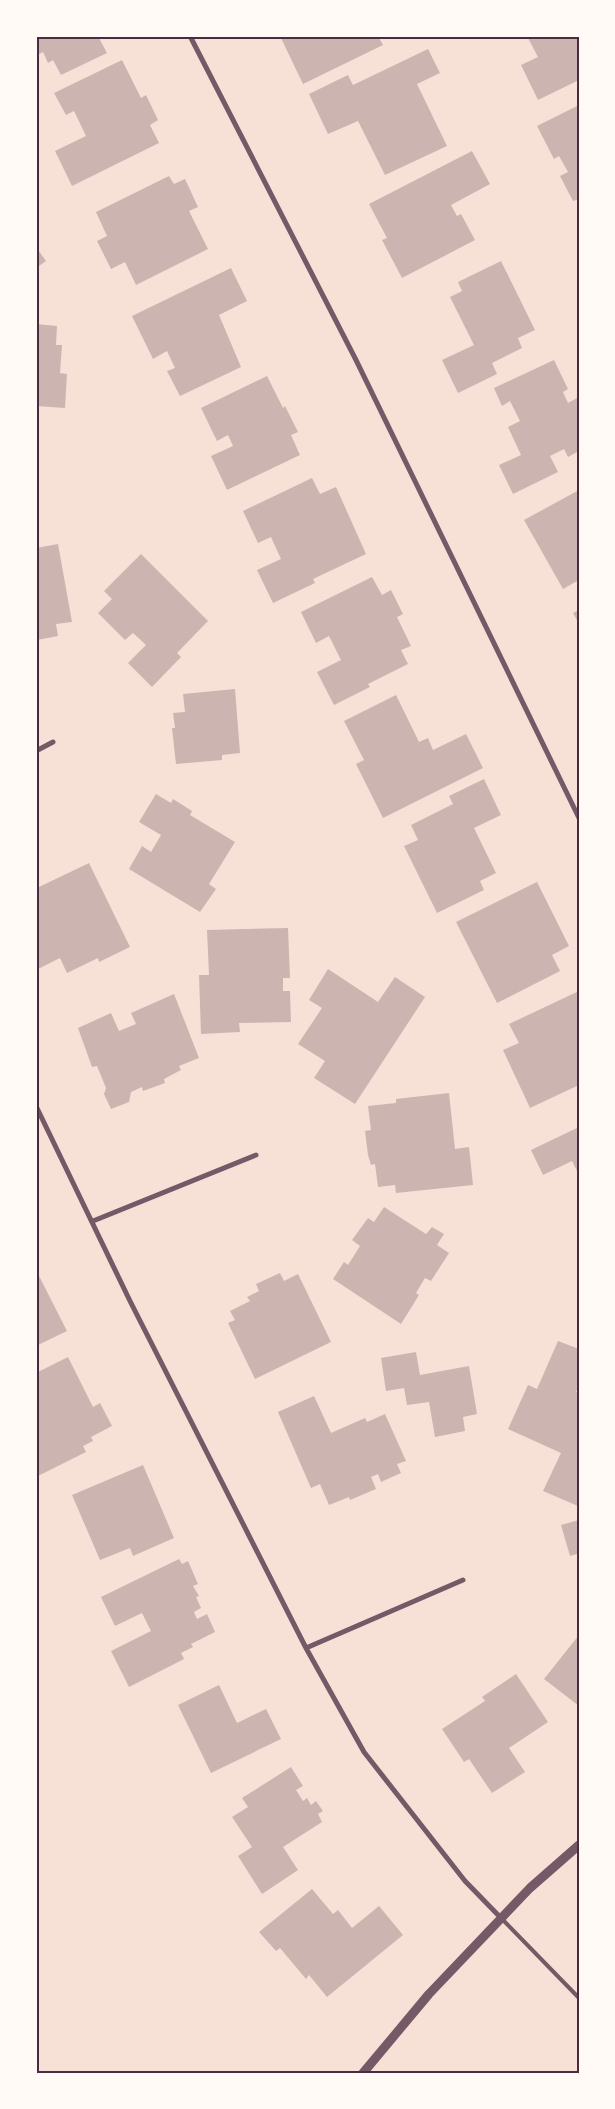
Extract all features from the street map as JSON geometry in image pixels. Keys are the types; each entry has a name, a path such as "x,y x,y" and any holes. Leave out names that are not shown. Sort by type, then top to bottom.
{"street":[{"path":"190,36 356,360 579,818"},
{"path":"36,751 53,742"},
{"path":"36,1106 130,1301 306,1648 364,1752 466,1882 501,1918"},
{"path":"93,1221 256,1154"},
{"path":"306,1648 463,1580"},
{"path":"363,2073 429,1994 501,1918 530,1888 579,1845"}],"lane":[{"path":"501,1918 579,1998"}],"building":[{"path":"36,36 98,36 107,53 61,75 53,60 48,63 43,52 37,55"},
{"path":"280,36 381,36 379,38 383,45 303,84"},
{"path":"527,36 579,36 579,80 538,100 521,65 538,57"},
{"path":"428,49 440,73 417,84 447,146 385,175 358,121 328,134 309,94 348,75 353,85"},
{"path":"122,60 141,98 146,95 158,120 150,125 159,143 72,186 55,151 86,136 74,111 66,115 54,93"},
{"path":"579,105 579,199 573,201 560,176 568,172 559,156 554,159 537,126"},
{"path":"472,151 490,184 451,205 457,216 461,214 475,240 402,278 382,240 387,238 369,204"},
{"path":"169,176 174,184 185,179 198,207 189,211 208,249 136,285 125,262 111,269 97,241 107,236 96,212"},
{"path":"36,247 46,261 36,268"},
{"path":"501,261 535,330 518,338 522,348 492,363 497,374 458,393 442,360 474,345 450,297 462,291 458,282"},
{"path":"231,268 247,301 219,315 241,367 180,396 167,371 175,368 167,351 153,359 132,316"},
{"path":"36,324 57,326 56,345 62,345 60,373 67,374 65,408 36,406"},
{"path":"554,360 568,389 563,392 568,403 579,397 579,451 568,457 564,449 550,456 558,472 513,494 499,465 521,455 508,427 520,421 510,401 502,406 494,388"},
{"path":"267,376 298,432 291,435 300,455 227,490 211,456 233,446 228,435 217,441 201,408"},
{"path":"312,478 320,494 336,487 366,554 313,579 315,583 273,603 257,570 281,559 271,537 258,543 243,511"},
{"path":"579,490 579,580 563,589 524,520"},
{"path":"58,544 72,622 56,624 58,636 37,640 36,548"},
{"path":"141,554 208,621 177,653 181,657 152,687 128,663 146,645 133,633 125,640 98,613 112,599 104,591"},
{"path":"372,577 382,595 391,590 403,614 397,617 411,646 401,650 408,664 368,684 370,687 334,705 317,672 341,660 329,636 316,643 301,612"},
{"path":"579,610 579,624 573,613"},
{"path":"235,689 240,753 222,755 222,760 176,764 172,728 175,728 173,713 185,712 183,694"},
{"path":"396,695 419,742 428,738 433,750 466,734 483,768 383,818 356,764 364,760 344,721"},
{"path":"484,779 501,815 474,828 496,873 480,881 484,890 437,913 404,846 418,840 411,825 453,804 449,796"},
{"path":"156,794 171,803 173,799 192,811 190,815 235,842 209,884 216,889 200,912 129,869 142,846 151,852 161,835 139,822"},
{"path":"89,863 130,947 99,962 98,958 67,973 60,958 36,970 36,881 39,887"},
{"path":"537,882 569,946 552,955 560,971 497,1003 456,922"},
{"path":"288,928 290,978 283,978 283,991 290,991 291,1022 239,1023 240,1032 201,1034 199,975 209,975 207,930"},
{"path":"328,969 378,1002 395,977 425,997 355,1104 314,1078 325,1061 298,1044 322,1008 309,1000"},
{"path":"579,991 579,1085 530,1108 503,1050 519,1043 509,1024"},
{"path":"174,994 199,1058 179,1066 181,1070 164,1079 165,1083 143,1091 142,1087 131,1092 129,1102 111,1109 104,1094 106,1088 97,1066 92,1067 78,1028 111,1013 119,1031 136,1024 131,1013"},
{"path":"449,1093 455,1149 469,1147 473,1185 396,1193 395,1185 378,1187 375,1164 371,1165 368,1155 365,1131 371,1130 368,1106 396,1103 396,1099"},
{"path":"579,1127 579,1170 577,1171 572,1161 543,1175 531,1150"},
{"path":"384,1207 426,1234 432,1227 444,1234 437,1245 449,1253 431,1281 425,1278 416,1293 419,1295 401,1324 333,1279 344,1262 348,1265 360,1246 352,1240 368,1218 374,1222"},
{"path":"36,1270 67,1331 36,1346"},
{"path":"280,1273 284,1281 298,1274 331,1342 255,1379 228,1323 235,1320 230,1311 250,1301 247,1297 259,1291 256,1284"},
{"path":"558,1341 579,1349 579,1386 576,1392 579,1393 578,1506 543,1491 561,1453 508,1429 528,1385 537,1389"},
{"path":"416,1352 420,1375 469,1366 477,1414 463,1417 465,1431 435,1437 429,1402 407,1405 404,1388 386,1391 381,1358"},
{"path":"68,1357 93,1407 100,1403 112,1426 91,1437 93,1441 83,1446 86,1452 36,1477 36,1373"},
{"path":"314,1396 331,1433 365,1418 367,1422 385,1414 406,1461 397,1464 401,1473 381,1482 378,1474 371,1477 376,1489 350,1500 349,1497 329,1505 320,1484 311,1488 278,1412"},
{"path":"143,1465 174,1538 133,1556 130,1548 100,1560 72,1495"},
{"path":"579,1520 578,1558 577,1554 570,1556 561,1525"},
{"path":"179,1559 182,1564 188,1561 198,1584 193,1586 199,1596 196,1597 201,1608 194,1612 197,1619 207,1614 215,1632 191,1644 193,1647 181,1653 184,1659 129,1687 111,1651 151,1631 142,1613 115,1626 101,1597"},
{"path":"579,1635 579,1706 544,1679"},
{"path":"516,1674 548,1722 509,1748 525,1772 492,1793 469,1759 464,1762 442,1729 485,1701 482,1697"},
{"path":"219,1685 237,1723 266,1709 281,1739 211,1773 178,1705"},
{"path":"291,1767 303,1786 296,1790 303,1801 307,1798 311,1805 316,1801 323,1811 318,1814 322,1822 283,1847 298,1870 262,1894 238,1856 252,1847 232,1817 248,1807 242,1798"},
{"path":"312,1889 333,1914 338,1910 352,1928 379,1906 403,1935 327,1997 309,1975 306,1979 280,1948 276,1951 259,1932"}]}
